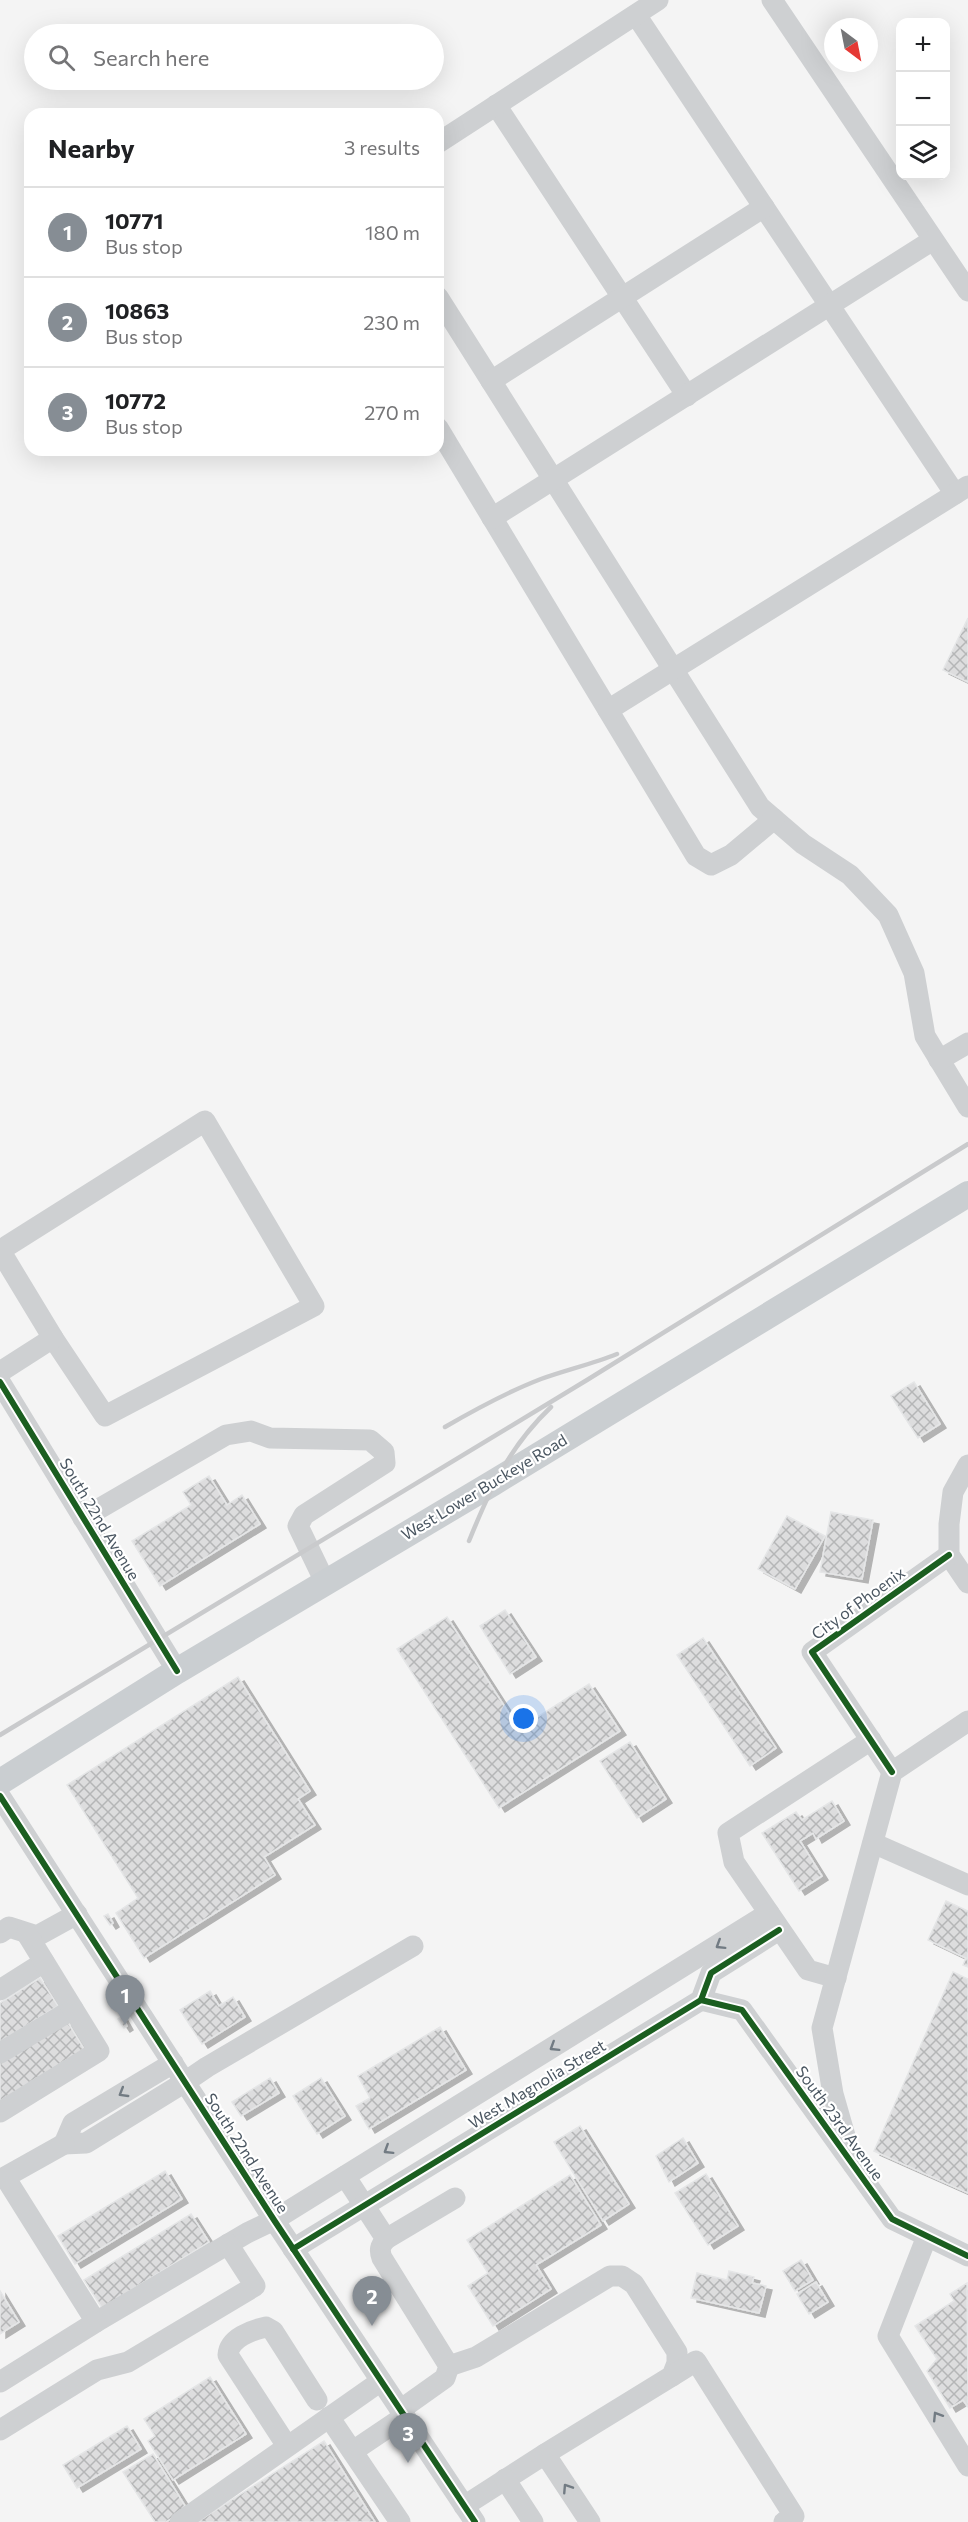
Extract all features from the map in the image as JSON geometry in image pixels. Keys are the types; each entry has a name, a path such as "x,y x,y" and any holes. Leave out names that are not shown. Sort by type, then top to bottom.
{"main road":[{"name":"West Lower Buckeye Road","path":"0,1782 177,1671 493,1483 968,1194"}],"street":[{"path":"444,139 658,0"},
{"path":"772,0 968,291"},
{"path":"608,710 962,490 829,306 636,15"},
{"path":"496,105 687,396"},
{"path":"491,381 764,207"},
{"path":"492,518 933,240"},
{"path":"444,307 675,668 760,807 803,844 850,875 888,915 914,973 924,1036 968,1107"},
{"path":"444,438 696,856 711,865 731,855 774,819"},
{"path":"939,1060 968,1043"},
{"path":"206,1121 313,1307 106,1416 53,1338 2,1256 2,1249 206,1121"},
{"path":"0,1372 53,1338"},
{"name":"South 22nd Avenue","path":"0,1382 177,1671"},
{"path":"83,1518 226,1435 251,1431 270,1438 370,1440 384,1452 385,1463 304,1515 298,1527 325,1582"},
{"path":"968,1465 953,1492 949,1524 949,1555 968,1582"},
{"name":"City of Phoenix","path":"892,1772 812,1653 949,1555"},
{"path":"853,2164 833,2094 822,2028 892,1772 968,1721"},
{"path":"836,1978 808,1970 734,1862 728,1833 871,1740"},
{"name":"South 22nd Avenue","path":"0,1796 274,2220 469,2514"},
{"path":"873,1843 968,1885"},
{"path":"9,1927 43,1935 77,1914"},
{"path":"700,2000 711,1972 774,1922"},
{"name":"West Magnolia Street","path":"0,2382 96,2322 228,2244 274,2220 774,1922"},
{"path":"0,2112 99,2051 44,1962 9,1927"},
{"path":"96,2322 2,2175 64,2144 86,2142 207,2067 413,1946"},
{"path":"0,1990 44,1962"},
{"name":"West Magnolia Street","path":"293,2249 700,2000"},
{"name":"South 23rd Avenue","path":"700,2000 742,2010 892,2219 968,2256"},
{"path":"0,2053 73,2009"},
{"path":"64,2144 73,2123 173,2063"},
{"path":"345,2176 386,2239"},
{"path":"449,2366 379,2252 386,2239 455,2198"},
{"path":"927,2236 888,2336 968,2466"},
{"path":"0,2430 97,2370 128,2362 255,2286 228,2244"},
{"path":"449,2366 476,2357 610,2276 622,2276 634,2284 677,2352 677,2363 672,2376"},
{"path":"287,2446 228,2355 228,2347 256,2329 266,2327 273,2331 400,2522"},
{"path":"469,2514 505,2479 696,2361 794,2516 784,2522"},
{"path":"353,2451 445,2378 449,2366"},
{"path":"180,2522 287,2446 323,2409 381,2381"},
{"path":"544,2454 590,2522"},
{"path":"505,2479 533,2522"}],"building":[{"path":"968,618 968,682 943,670"},
{"path":"914,1382 940,1424 918,1438 891,1396"},
{"path":"209,1476 227,1505 242,1495 260,1524 160,1586 132,1541 191,1505 183,1492"},
{"path":"831,1512 873,1520 862,1579 820,1572"},
{"path":"787,1516 825,1536 795,1589 758,1569"},
{"path":"505,1610 536,1657 510,1674 480,1626"},
{"path":"447,1617 519,1729 589,1684 620,1731 499,1808 397,1649"},
{"path":"703,1638 776,1748 750,1766 677,1655"},
{"path":"238,1677 310,1791 298,1799 315,1825 264,1857 275,1875 144,1958 116,1913 138,1898 67,1785"},
{"path":"630,1742 666,1799 637,1818 600,1761"},
{"path":"832,1801 844,1821 816,1839 813,1833 800,1841 822,1876 799,1891 762,1833 796,1812 802,1820"},
{"path":"946,1901 968,1911 968,1967 963,1965 966,1958 928,1940"},
{"path":"108,1914 113,1923 110,1925 104,1916"},
{"path":"953,1972 968,1979 968,2193 874,2151"},
{"path":"40,1978 58,2006 0,2042 0,2003"},
{"path":"210,1991 219,2006 233,1997 245,2017 202,2044 180,2010"},
{"path":"122,2017 127,2026 124,2028 118,2019"},
{"path":"67,2021 84,2049 0,2101 0,2062"},
{"path":"440,2027 466,2070 369,2129 356,2106 370,2098 358,2076"},
{"path":"270,2078 279,2093 241,2116 232,2102"},
{"path":"321,2078 345,2116 317,2134 293,2096"},
{"path":"580,2126 629,2204 603,2221 554,2142"},
{"path":"683,2138 698,2163 669,2182 656,2156"},
{"path":"165,2171 182,2199 75,2264 58,2236"},
{"path":"706,2174 738,2226 708,2245 675,2193"},
{"path":"570,2175 601,2225 536,2265 551,2289 493,2326 468,2286 488,2273 467,2240"},
{"path":"191,2214 209,2242 102,2308 84,2280"},
{"path":"801,2260 813,2280 795,2291 783,2271"},
{"path":"729,2271 754,2277 752,2283 766,2286 759,2313 691,2298 697,2273 727,2280"},
{"path":"816,2282 828,2302 809,2314 797,2294"},
{"path":"967,2283 968,2407 963,2400 950,2408 927,2371 937,2359 915,2326 954,2301 950,2294"},
{"path":"0,2291 19,2322 0,2334"},
{"path":"210,2377 246,2434 173,2480 148,2441 155,2436 144,2419"},
{"path":"127,2426 141,2449 77,2488 63,2465"},
{"path":"324,2441 375,2522 197,2522"},
{"path":"153,2454 187,2509 166,2522 155,2522 123,2472"}],"railway":[{"path":"0,1735 587,1380 968,1144"},
{"path":"445,1427 528,1384 617,1354"},
{"path":"469,1541 493,1486 512,1453 551,1407"}],"cycle path":[{"path":"0,1382 177,1671"},
{"path":"892,1772 812,1652 949,1555"},
{"path":"0,1796 274,2220 475,2522"},
{"path":"293,2249 701,2000 711,1973 779,1930"},
{"path":"701,2000 742,2010 892,2219 968,2256"}],"place":[{"name":"10771","path":"125,2025"},
{"name":"10863","path":"372,2326"},
{"name":"10772","path":"408,2463"}]}
